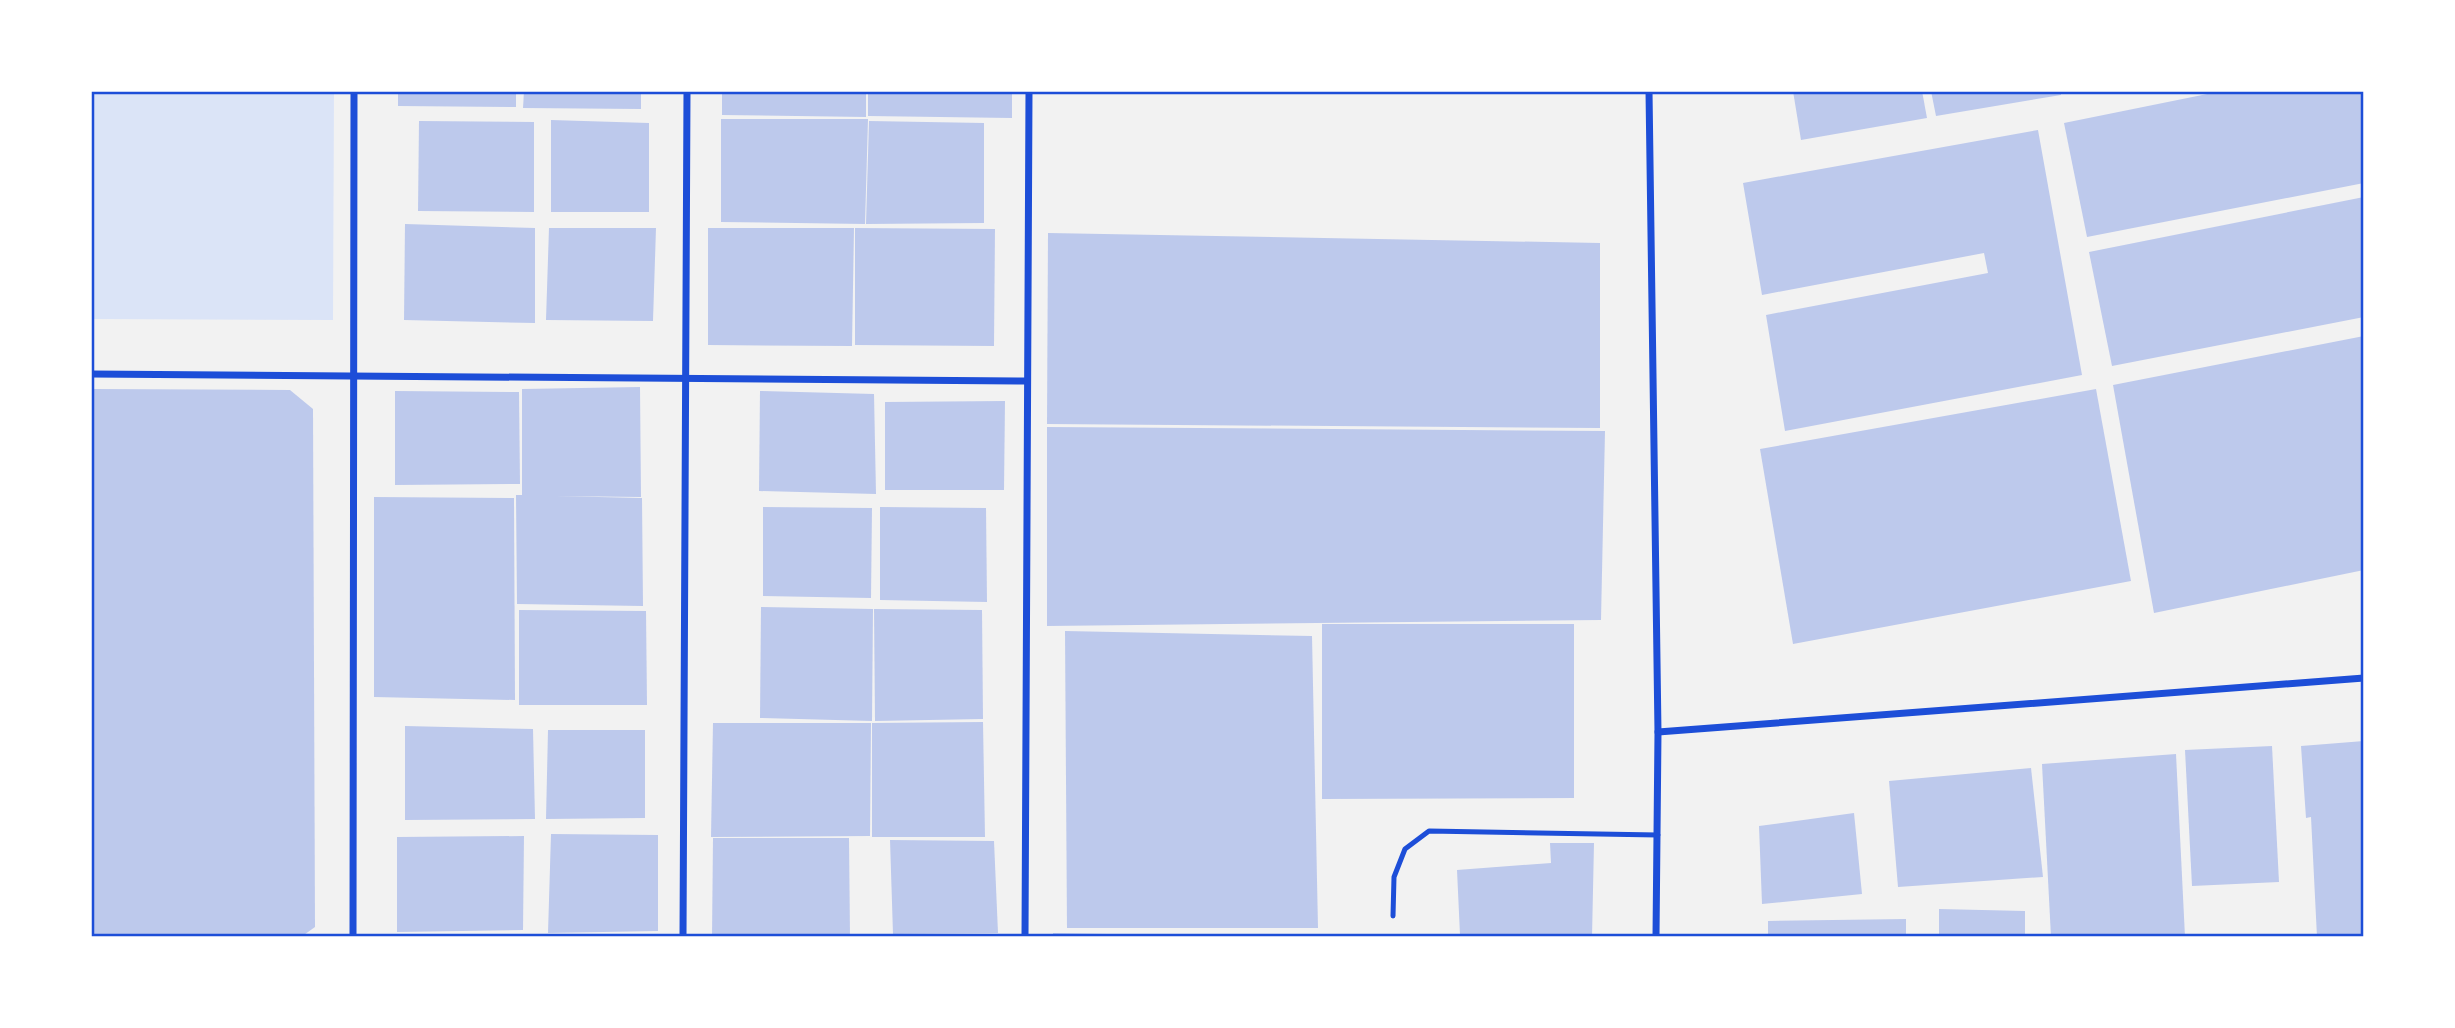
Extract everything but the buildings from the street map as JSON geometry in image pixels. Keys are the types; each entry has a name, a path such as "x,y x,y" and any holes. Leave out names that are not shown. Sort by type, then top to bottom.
{"street":[{"path":"353,937 354,91"},
{"path":"682,937 687,91"},
{"path":"1025,937 1029,91"},
{"path":"1650,91 1658,732 1656,937"},
{"path":"91,374 1027,381"},
{"path":"1658,732 2364,678"}],"lane":[{"path":"1393,916 1395,877 1405,849 1429,831 1658,835"}],"shaded area":[{"path":"91,91 334,91 333,320 91,319"}]}
